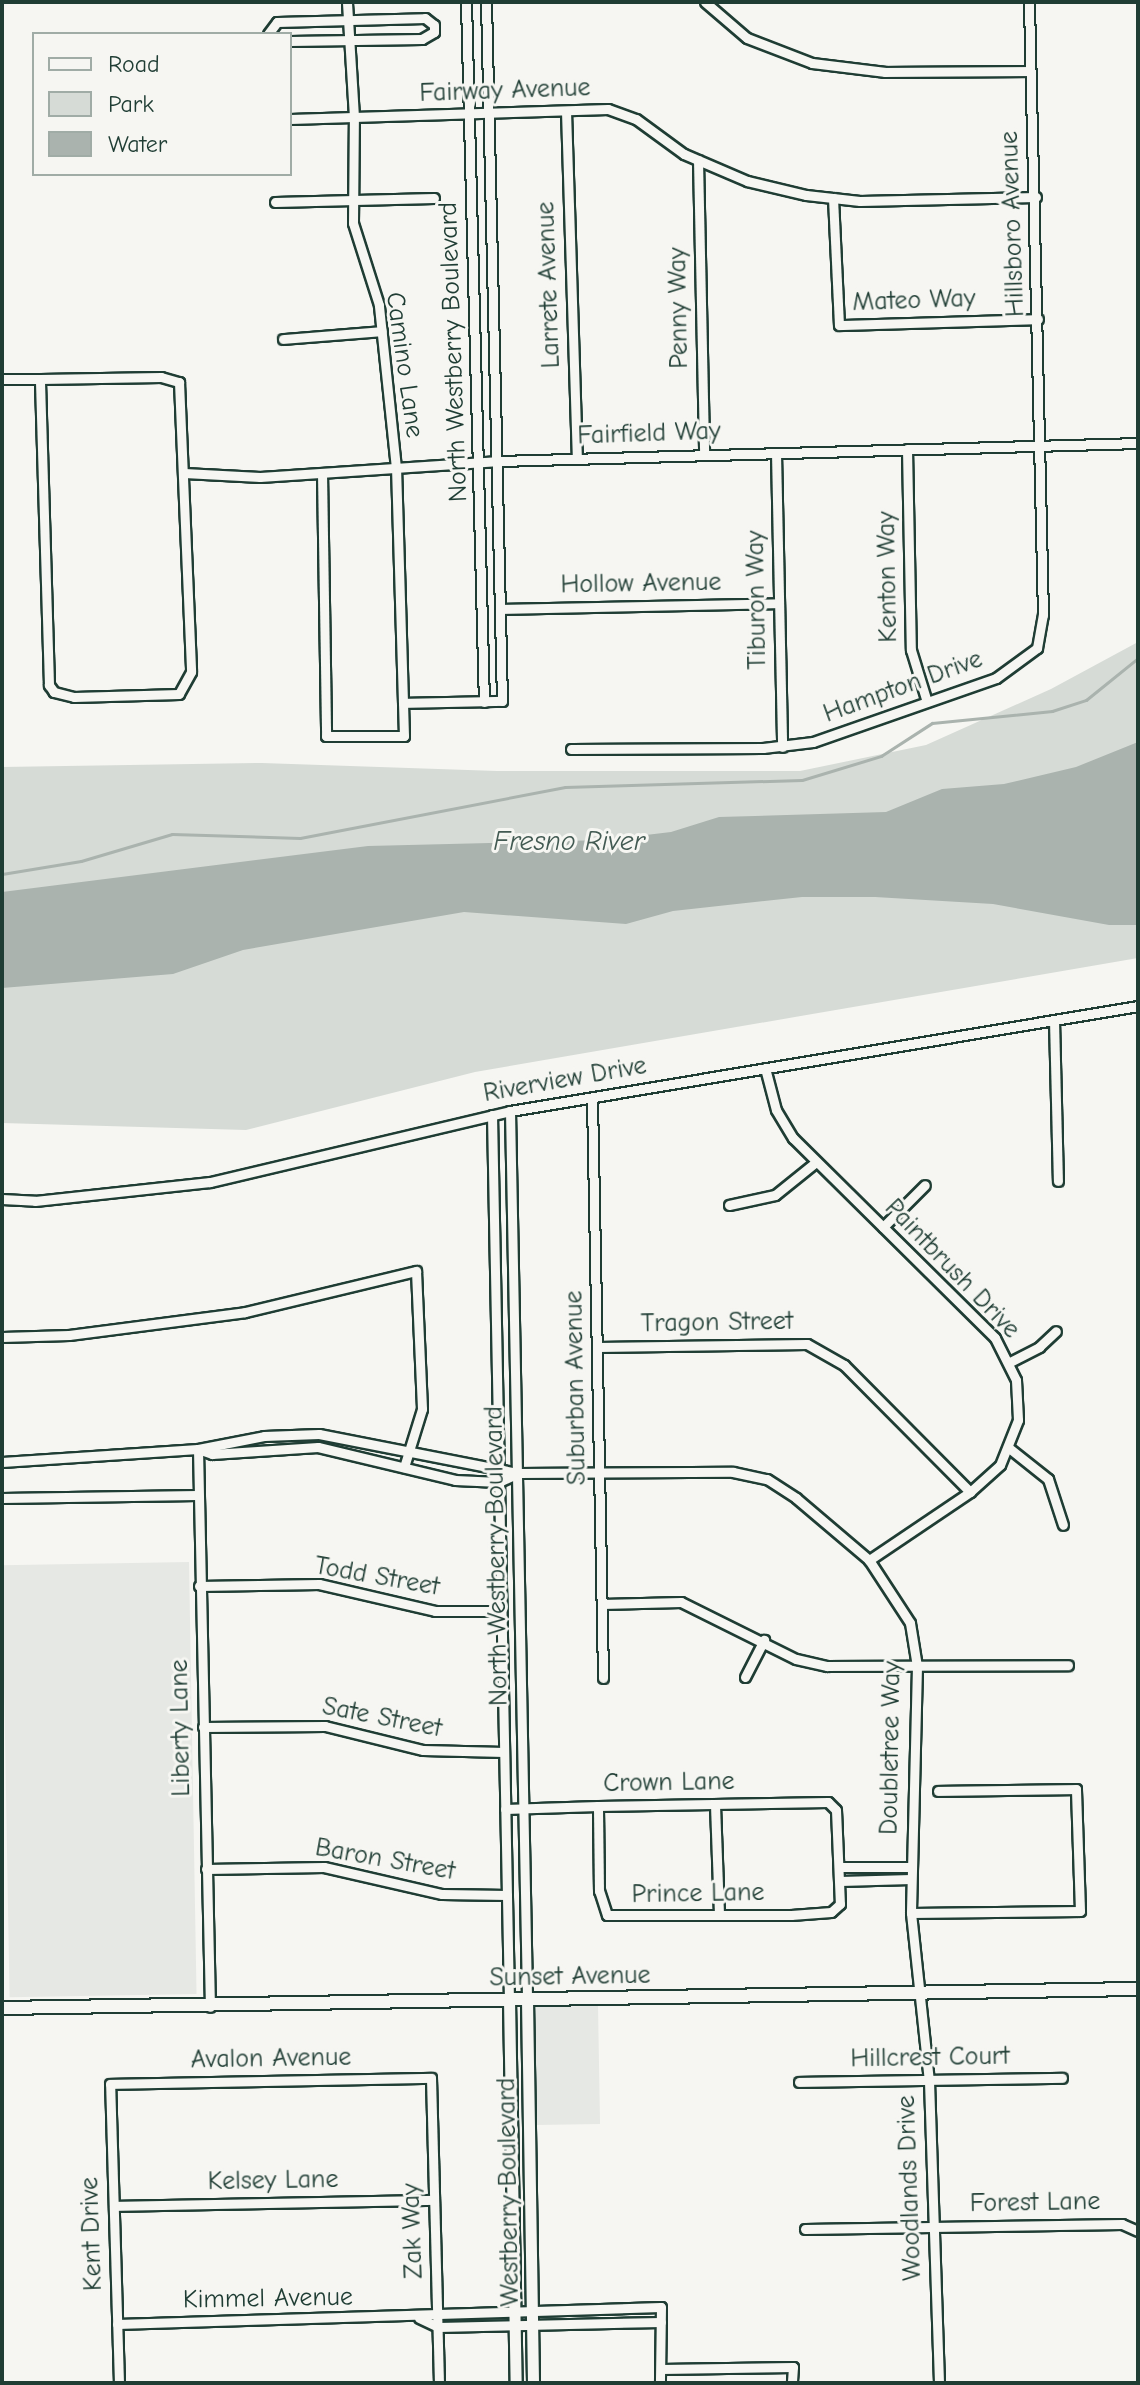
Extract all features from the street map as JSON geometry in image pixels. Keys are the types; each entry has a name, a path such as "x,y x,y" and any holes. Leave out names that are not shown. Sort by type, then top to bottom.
{"main road":[{"name":"Sunset Avenue","path":"2,2008 210,2007 1138,1989"}],"street":[{"name":"Camino Lane","path":"322,473 326,736 404,736 396,468 382,331 353,223 354,117 347,2"},
{"name":"North Westberry Boulevard","path":"466,2 484,702 502,701 503,609 486,2"},
{"path":"705,2 747,38 812,63 885,72 1030,71"},
{"name":"Hillsboro Avenue","path":"1029,2 1040,444"},
{"path":"270,32 277,22 425,18 434,25 434,32 422,39 292,41"},
{"name":"Fairway Avenue","path":"292,119 566,111 621,113 698,160 747,181 833,198 1036,197"},
{"name":"Larrete Avenue","path":"566,111 577,459"},
{"name":"Penny Way","path":"698,160 704,455"},
{"path":"275,202 434,198"},
{"name":"Mateo Way","path":"833,198 839,325 1038,319"},
{"path":"283,339 382,331"},
{"path":"2,379 161,377 179,382 190,682 169,696 74,697 54,692 48,676 40,379"},
{"name":"Fairfield Way","path":"184,473 260,477 499,461 1138,443"},
{"name":"Hampton Drive","path":"571,749 782,747 813,742 1010,671 1037,648 1043,615 1040,444"},
{"name":"Kenton Way","path":"907,449 911,650 927,702"},
{"name":"Tiburon Way","path":"776,453 782,747"},
{"name":"Hollow Avenue","path":"503,609 779,603"},
{"path":"403,703 484,702"},
{"name":"Riverview Drive","path":"2,1199 51,1200 210,1182 510,1111 1138,1006"},
{"path":"1054,1020 1058,1181"},
{"name":"Paintbrush Drive","path":"765,1068 776,1110 816,1162 995,1338 1010,1362 1019,1399 1009,1448 988,1479 869,1560"},
{"name":"Suburban Avenue","path":"592,1098 603,1678"},
{"name":"North Westberry Boulevard","path":"510,1111 527,2000"},
{"name":"North Westberry Boulevard","path":"492,1115 509,2000"},
{"path":"729,1205 775,1195 816,1162"},
{"path":"883,1227 925,1185"},
{"path":"2,1337 69,1335 245,1312 416,1271 422,1409 404,1467"},
{"path":"1010,1362 1056,1331"},
{"name":"Tragon Street","path":"598,1347 807,1344 844,1365 970,1492"},
{"name":"Doubletree Way","path":"2,1462 198,1449 264,1436 319,1434 457,1465 499,1466 518,1473 733,1472 767,1479 796,1498 869,1560 910,1623 917,1666 911,1913 918,1993"},
{"name":"Doubletree Way","path":"198,1449 212,1454 318,1447 455,1480 499,1482 518,1473"},
{"path":"1009,1448 1048,1479 1063,1525"},
{"name":"Liberty Lane","path":"198,1449 210,2007"},
{"path":"2,1498 197,1495"},
{"name":"Todd Street","path":"199,1586 319,1584 435,1611 500,1611"},
{"path":"602,1604 681,1602 764,1640 796,1659 827,1666 1068,1665"},
{"path":"745,1677 764,1640"},
{"name":"Sate Street","path":"203,1727 325,1726 423,1750 504,1752"},
{"path":"911,1913 1080,1911 1076,1789 941,1791"},
{"path":"715,1805 719,1915"},
{"name":"Crown Lane","path":"505,1809 833,1805 839,1867"},
{"name":"Prince Lane","path":"598,1806 599,1891 607,1915 791,1915 837,1909 840,1881"},
{"name":"Baron Street","path":"206,1869 324,1867 442,1894 507,1895"},
{"path":"911,1867 839,1867 840,1881 911,1879"},
{"name":"Woodlands Drive","path":"918,1993 929,2081 939,2383"},
{"name":"Westberry Boulevard","path":"509,2000 516,2383"},
{"name":"Westberry Boulevard","path":"527,2000 533,2383"},
{"name":"Avalon Avenue","path":"110,2084 431,2078"},
{"name":"Zak Way","path":"431,2078 439,2383"},
{"name":"Hillcrest Court","path":"799,2082 1062,2078"},
{"name":"Kent Drive","path":"110,2084 119,2383"},
{"name":"Kelsey Lane","path":"114,2206 434,2200"},
{"name":"Forest Lane","path":"805,2229 1122,2224 1138,2231"},
{"name":"Kimmel Avenue","path":"117,2324 419,2318 438,2311 515,2308 661,2307 661,2322 438,2327 419,2318"},
{"path":"660,2383 661,2322"},
{"path":"661,2369 793,2367 792,2383 785,2383"}],"shaded area":[{"path":"189,1562 197,1994 10,1997 2,1565"},
{"path":"598,2006 600,2124 536,2125 534,2007"}],"green space":[{"path":"1138,642 1138,958 475,1072 246,1130 2,1123 2,767 262,763 497,771 800,771 926,745 1051,689"}],"water":[{"name":"Fresno River","path":"1138,742 1138,925 1109,925 993,904 875,897 802,897 673,911 626,924 464,912 243,950 173,974 2,988 2,892 368,846 604,840 671,832 719,817 886,812 942,789 1004,784 1076,767"}],"waterway":[{"path":"2,874 81,861 172,834 300,838 565,787 802,780 881,756 932,723 1052,711 1086,700 1138,658"}]}
